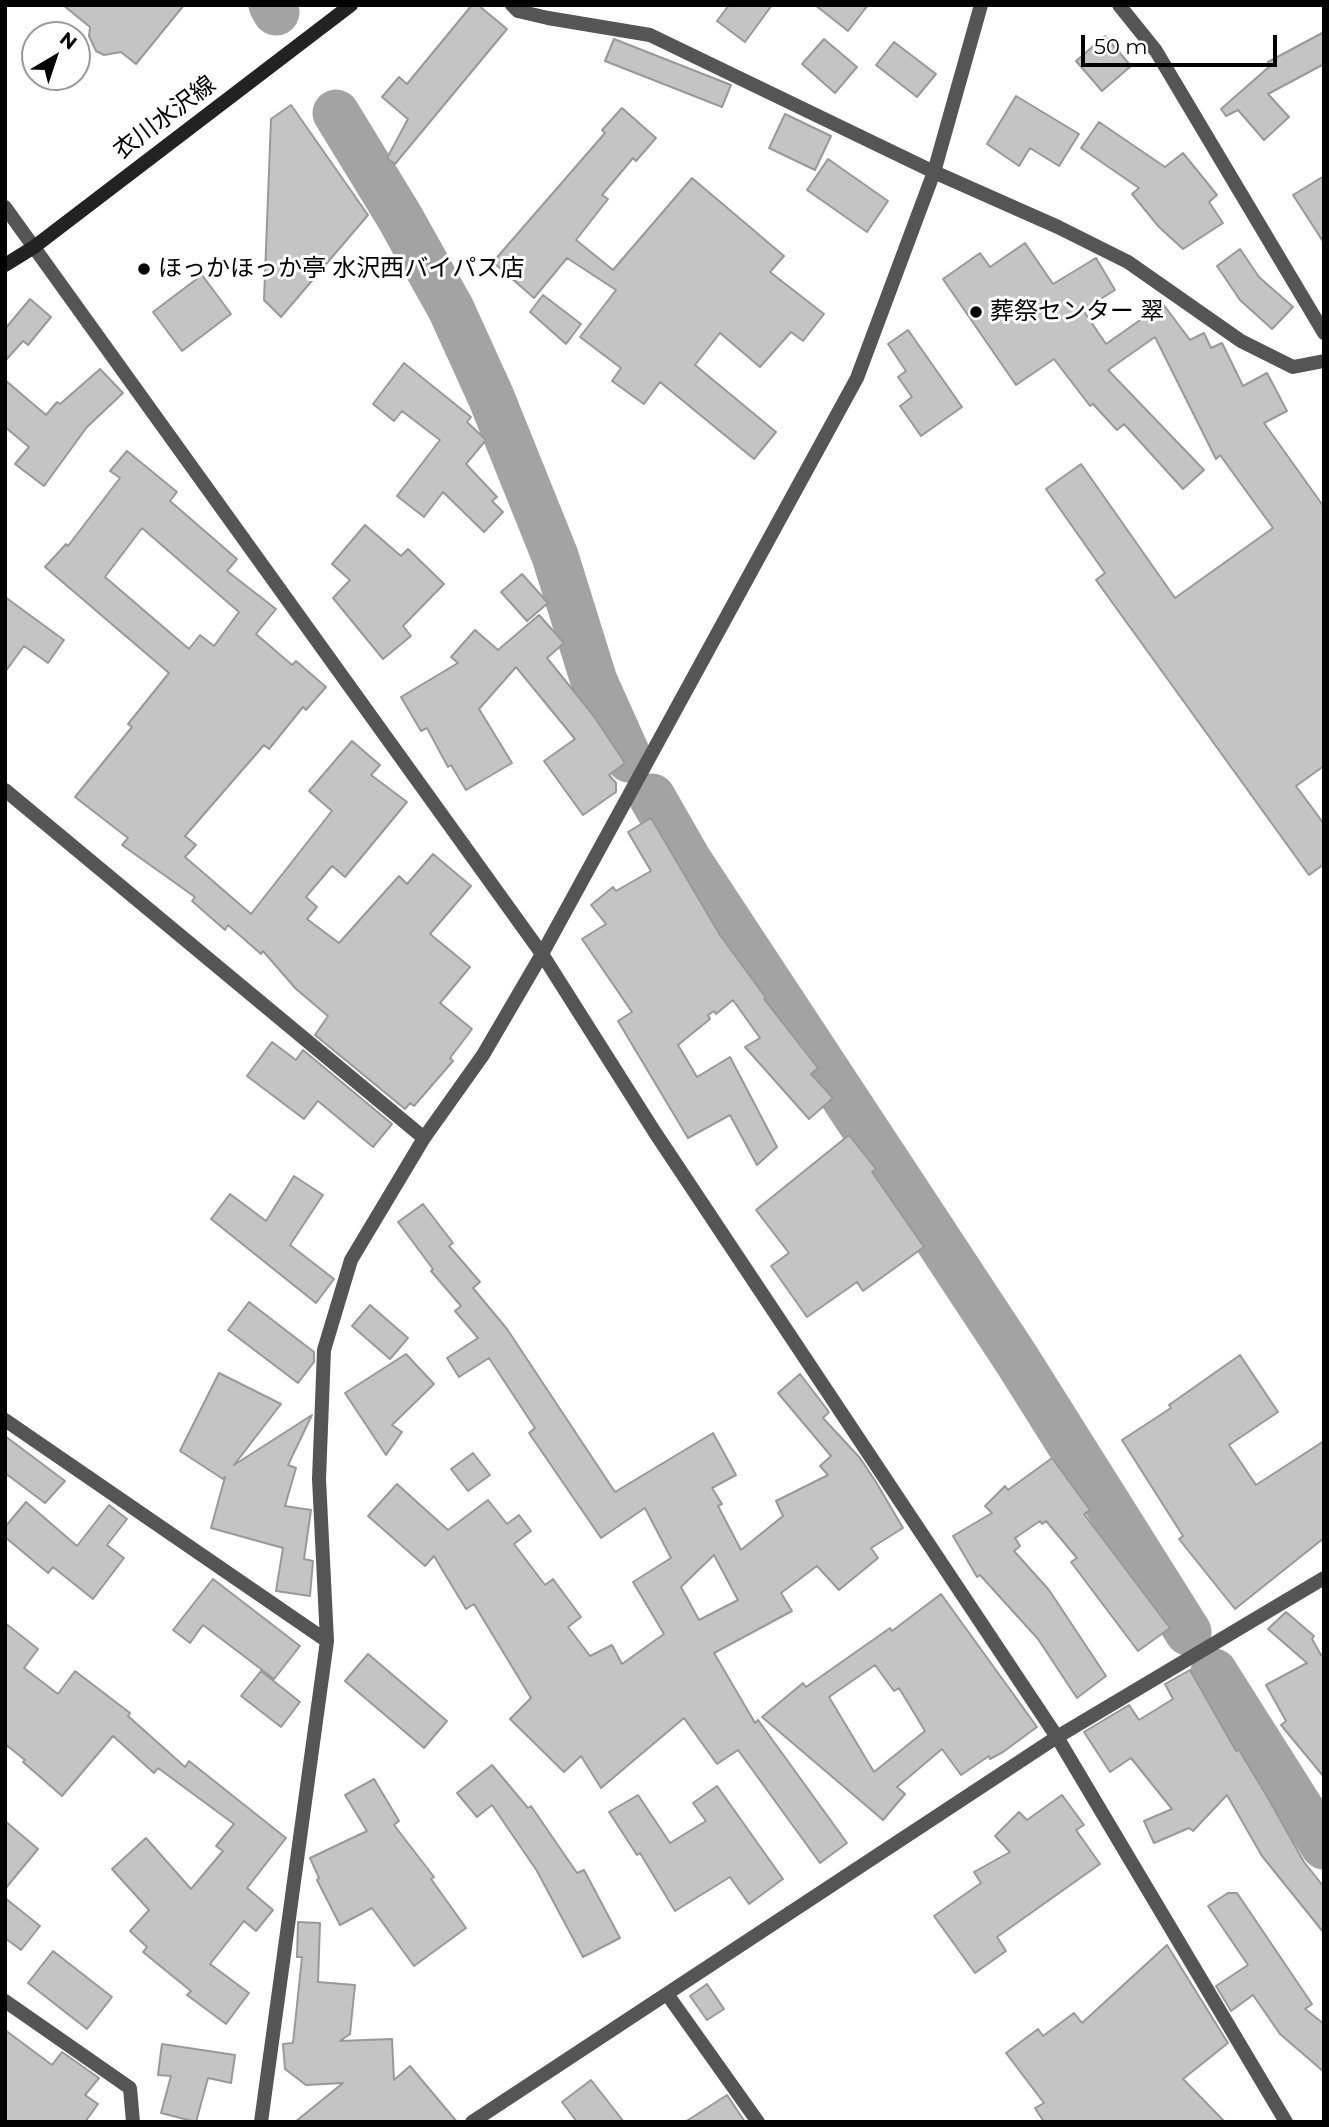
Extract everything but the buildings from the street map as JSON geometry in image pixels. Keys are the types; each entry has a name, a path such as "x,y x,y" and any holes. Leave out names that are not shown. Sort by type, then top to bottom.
{"main road":[{"name":"衣川水沢線","path":"5,265 34,247 351,5"}],"street":[{"path":"512,5 518,11 548,18 650,34 934,172 1058,227 1128,262 1241,341 1293,367 1324,361"},
{"path":"261,2122 327,1641 319,1479 324,1350 351,1260 424,1138 483,1055 542,954 858,378 934,172 981,5"},
{"path":"1119,5 1156,51 1324,333"},
{"path":"5,207 542,954 654,1132 1057,1737 1286,2122"},
{"path":"5,790 424,1138"},
{"path":"5,1420 327,1641"},
{"path":"472,2122 1057,1737 1324,1578"},
{"path":"667,1994 758,2122"},
{"path":"5,2001 130,2088 133,2122"}],"waterway":[{"path":"272,5 276,12"},
{"path":"336,113 399,216 451,309 491,397 555,556 594,681 629,759"},
{"path":"652,797 688,860 1017,1360 1188,1632"},
{"path":"1214,1672 1324,1846"}],"place":[{"name":"ほっかほっか亭 水沢西バイパス店","path":"144,269"},
{"name":"葬祭センター 翠","path":"976,312"}]}
